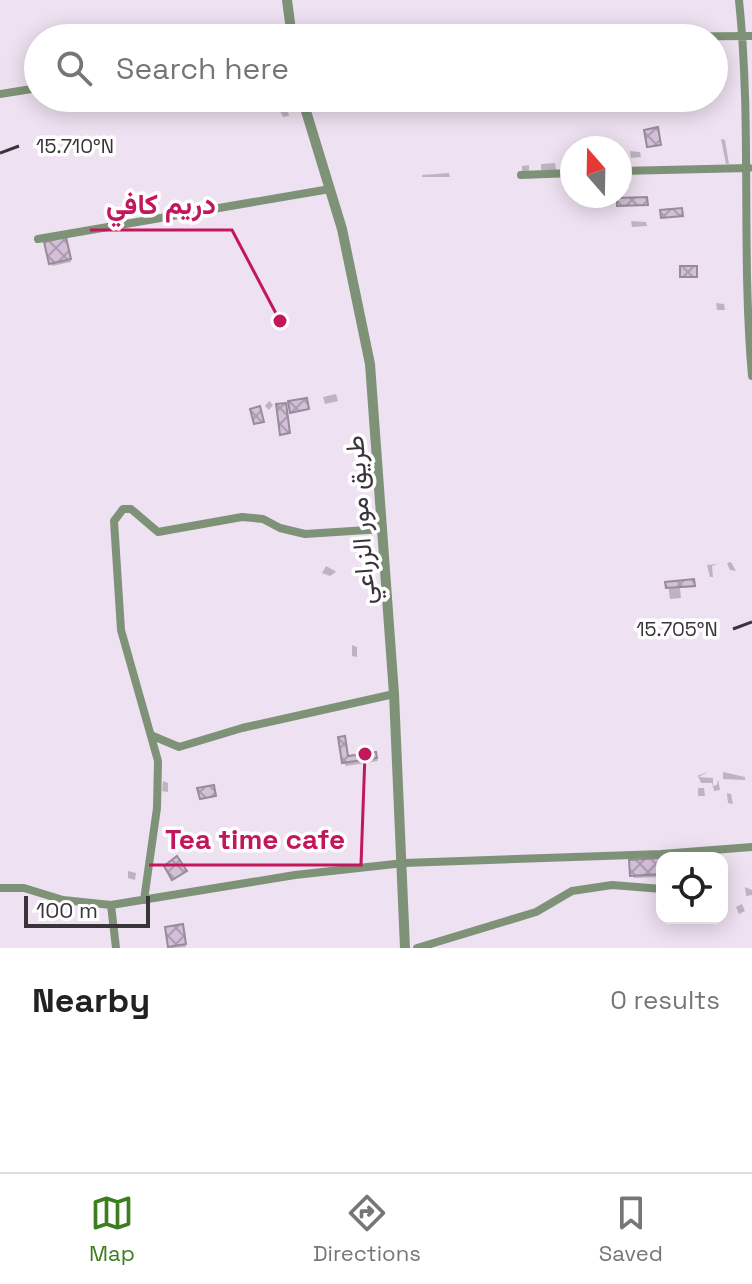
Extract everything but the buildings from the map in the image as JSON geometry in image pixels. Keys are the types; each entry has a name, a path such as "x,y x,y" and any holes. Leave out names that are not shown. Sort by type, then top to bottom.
{"street":[{"path":"287,0 290,24"},
{"path":"739,0 748,36 752,376"},
{"path":"728,36 748,36"},
{"path":"0,94 24,90"},
{"name":"طريق مور الزراعي","path":"306,112 351,264 370,364 394,694 404,863 405,948"},
{"path":"632,171 749,168"},
{"path":"521,175 560,173"},
{"path":"38,239 330,189"},
{"path":"144,900 157,808 158,761 121,630 114,521 123,509 131,509 158,532 242,517 263,519 280,528 305,534 383,529"},
{"path":"153,736 179,747 242,728 394,694"},
{"path":"0,888 24,888 63,900 111,905 295,875 404,863 661,854 752,847"},
{"path":"417,948 536,912 572,891 612,885 656,889"},
{"path":"111,905 116,948"}],"place":[{"name":"دريم كافي","path":"280,321"},
{"name":"Tea time cafe","path":"365,754"}]}
